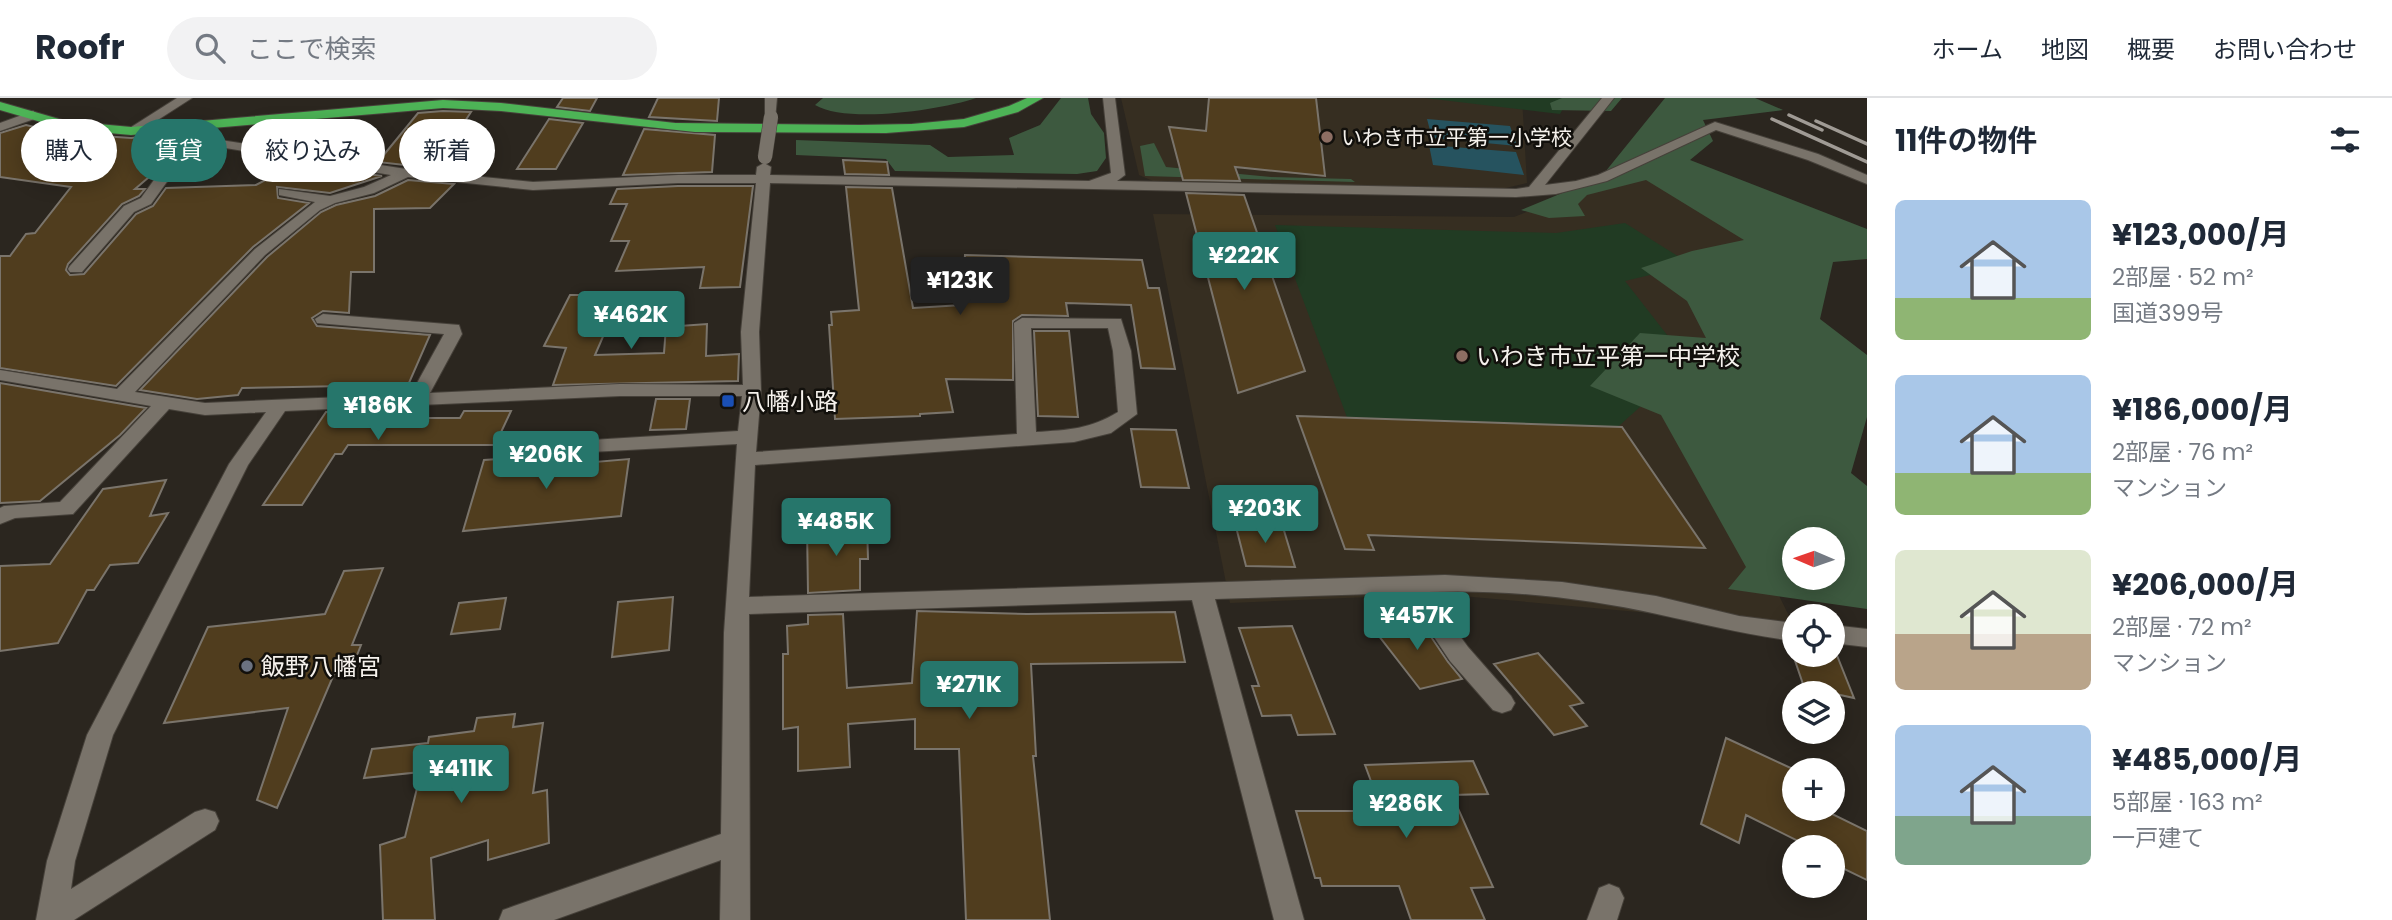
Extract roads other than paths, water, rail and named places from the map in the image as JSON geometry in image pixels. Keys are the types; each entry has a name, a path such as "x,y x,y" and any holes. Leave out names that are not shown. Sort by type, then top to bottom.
{"highway":[{"path":"227,124 468,104 679,127 905,129 996,115 1037,98"},
{"path":"0,106 65,125 131,131"}],"street":[{"path":"151,119 186,98"},
{"path":"735,920 738,607 745,458 752,391 750,332 771,98"},
{"path":"1079,186 1108,181 1118,175 1109,98"},
{"path":"1534,190 1608,98"},
{"path":"0,127 33,115"},
{"path":"494,182 565,187 678,179 1480,194 1550,191 1595,181 1714,125 1813,157 1867,180"},
{"path":"227,145 399,172"},
{"path":"121,395 260,252 315,207 330,200 369,190 399,176"},
{"path":"76,269 129,209 146,201 160,182"},
{"path":"284,192 330,200"},
{"path":"323,319 453,329 453,334 419,397"},
{"path":"745,458 1074,436 1104,429 1128,414 1122,351 1115,323 1022,323 1027,438"},
{"path":"0,375 164,403 220,409 419,397 620,390 752,391"},
{"path":"0,517 11,511 66,509 164,403"},
{"path":"51,919 61,861 100,735 239,464 280,405"},
{"path":"591,446 747,436"},
{"path":"738,607 1410,583 1562,590 1656,605 1739,625 1782,630"},
{"path":"1410,583 1459,654 1502,703"},
{"path":"1200,591 1289,920"},
{"path":"1845,635 1867,638"},
{"path":"51,919 205,821"},
{"path":"514,920 735,842"}],"water":[{"path":"1427,119 1510,126 1517,146 1432,138"},
{"path":"1429,145 1516,152 1524,175 1433,165"}],"railway":[{"path":"1789,115 1822,130"},
{"path":"1772,119 1867,162"},
{"path":"1816,121 1867,144"}],"place":[{"name":"いわき市立平第一小学校","path":"1327,137"},
{"name":"いわき市立平第一中学校","path":"1462,356"},
{"name":"八幡小路","path":"728,401"},
{"name":"飯野八幡宮","path":"247,666"}]}
